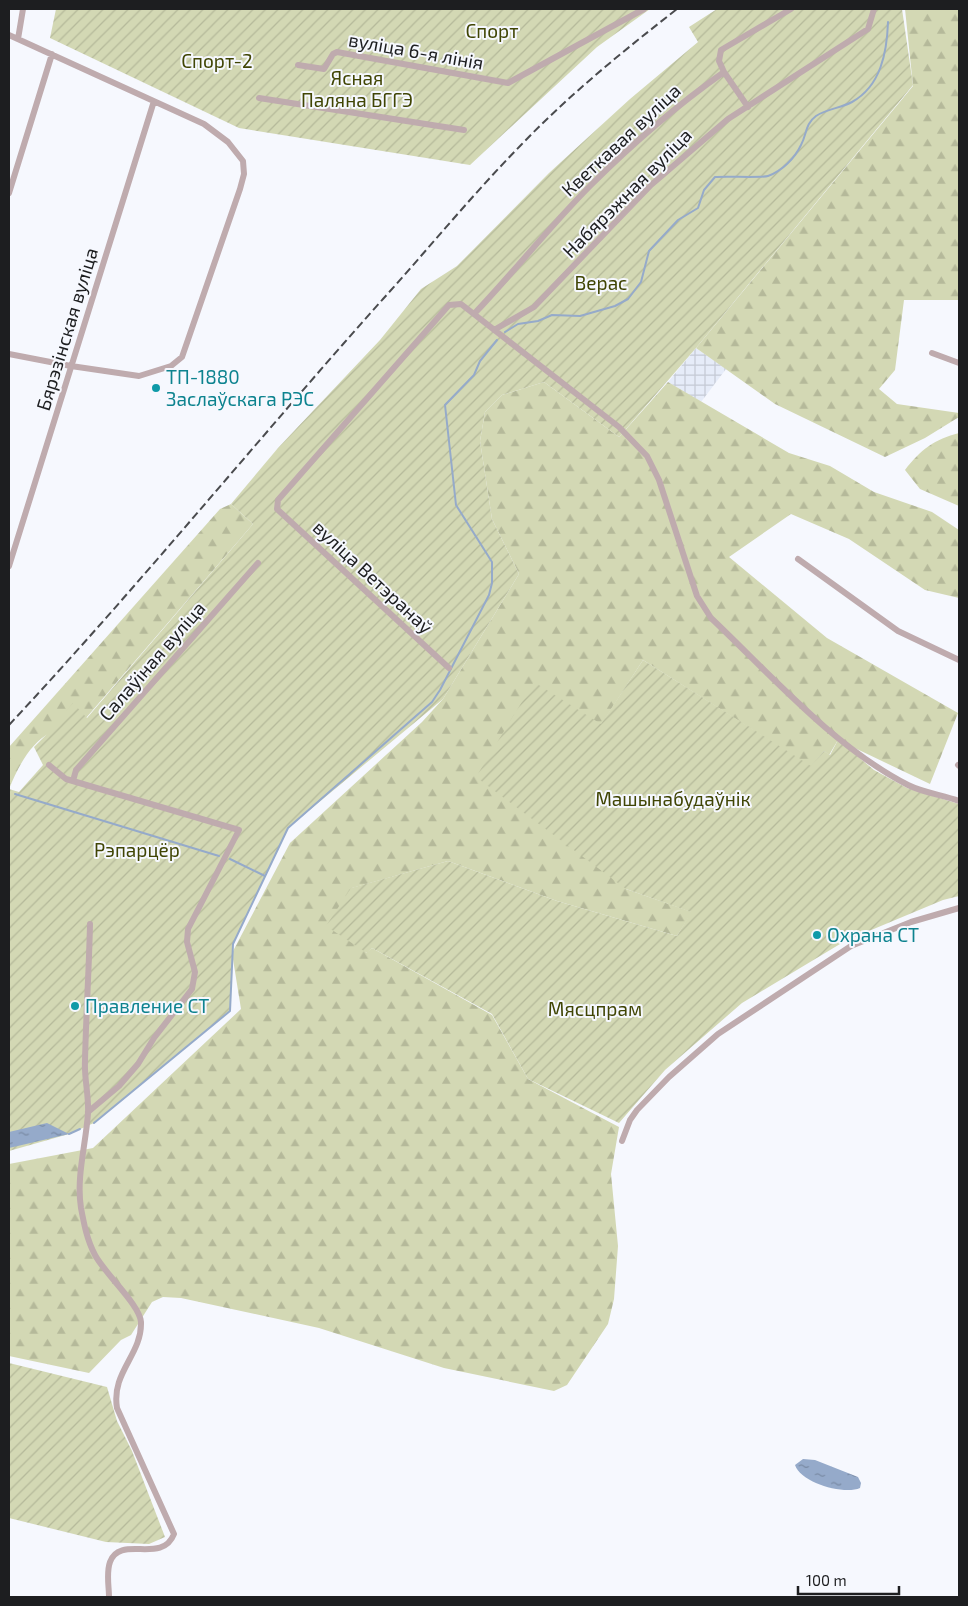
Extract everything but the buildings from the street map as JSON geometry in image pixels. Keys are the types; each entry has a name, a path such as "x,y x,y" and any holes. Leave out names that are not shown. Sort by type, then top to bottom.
{"street":[{"path":"18,39 23,9"},
{"name":"вуліца 6-я лінія","path":"298,65 324,69 332,54 337,52 508,83 538,64 591,39 644,9"},
{"path":"748,107 724,72 719,61 721,50 791,9"},
{"name":"Набярэжная вуліца","path":"494,330 534,307 651,185 724,122 868,30 874,9"},
{"path":"9,35 204,124 228,142 242,161 244,174 182,357 171,366 139,376 9,354"},
{"path":"9,193 52,54"},
{"name":"Кветкавая вуліца","path":"474,314 604,172 679,104 724,72"},
{"path":"259,98 464,130"},
{"name":"Бярэзінская вуліца","path":"9,566 154,101"},
{"name":"вуліца Ветэранаў","path":"449,668 277,509 278,500 308,464 449,305 461,304 474,314"},
{"path":"474,314 619,427 647,456 659,480 697,596 711,618 828,730 910,786 959,801"},
{"path":"932,353 959,363"},
{"path":"798,559 898,631 959,660"},
{"name":"Салаўіная вуліца","path":"73,781 76,770 258,563"},
{"path":"49,765 61,776 73,781 239,830 188,929 186,942 195,972 192,989 154,1038 138,1064 119,1086 88,1112"},
{"path":"622,1141 630,1120 637,1110 669,1077 718,1034 851,946 912,922 959,908"},
{"path":"90,924 85,1063 88,1112 81,1173 81,1205 87,1236 95,1255 117,1286 139,1312 141,1323 137,1344 118,1382 115,1397 117,1408 174,1534 167,1546 122,1550 117,1553 110,1562 109,1597"}],"shaded area":[{"path":"696,348 726,369 701,402 668,382"}],"green space":[{"path":"56,9 650,9 597,47 470,165 239,128 50,38"},
{"path":"717,9 902,9 913,85 696,348 619,437 544,382 502,395 485,412 480,441 492,519 519,574 443,699 288,828 233,944 230,1011 94,1123 69,1134 9,1151 9,789 19,792 43,765 34,747 73,703 87,718 253,524 231,504 278,448 380,340 421,289 457,266 549,173 630,99 698,42 689,27"},
{"path":"905,9 959,9 959,300 904,300 895,370 879,389 897,404 959,413 959,417 925,438 885,457 775,404 696,348 913,86"},
{"path":"544,382 619,437 668,382 789,453 830,466 874,492 932,512 959,530 959,598 925,590 849,539 791,514 729,557 827,638 958,713 930,784 838,740 829,755 824,751 811,767 643,660 601,725 626,889 692,912 677,936 557,901 448,861 352,888 366,953 372,948 492,1015 528,1079 619,1127 611,1174 618,1246 614,1299 608,1324 567,1385 554,1391 444,1368 319,1328 181,1298 163,1297 152,1302 131,1335 121,1340 89,1373 9,1356 9,1164 93,1148 241,1009 232,953 290,843 422,722 443,699 519,574 492,519 480,441 485,412 502,395"},
{"path":"959,433 959,506 920,489 905,470 929,446 943,438"},
{"path":"231,504 253,524 86,718 54,731 36,743 20,765 9,789 9,747 220,509"},
{"name":"Машынабудаўнік","path":"643,660 811,766 824,751 830,755 838,740 874,770 907,788 959,804 959,896 943,900 845,941 742,1003 665,1070 619,1123 528,1079 492,1014 372,948 367,953 326,926 351,888 448,861 557,901 677,936 691,912 626,889 476,777 534,682 601,724"},
{"path":"9,1363 107,1387 117,1421 132,1451 165,1537 149,1544 106,1542 9,1518"}],"water":[{"path":"47,1123 69,1134 9,1148 9,1132"},
{"path":"803,1459 815,1460 858,1477 861,1483 860,1488 853,1490 834,1489 814,1482 805,1477 795,1465"}],"waterway":[{"path":"505,332 518,324 538,321 552,315 580,316 615,306 628,299 641,282 649,251 678,220 698,208 704,190 715,177 764,177 778,171 788,164 798,150 812,119 824,112 852,102 870,87 876,78 884,56 888,22"},
{"path":"94,1123 230,1011 233,944 288,828 432,702 489,595 492,583 492,562 456,505 445,405 474,375 480,361 497,340"},
{"path":"15,794 219,856"},
{"path":"230,859 265,876"},
{"path":"69,1134 80,1129"}],"railway":[{"path":"9,725 151,567 336,352 503,164 577,91 677,9"}],"place":[{"name":"ТП-1880 Заслаўскага РЭС","path":"156,388"},
{"name":"Охрана СТ","path":"817,935"},
{"name":"Правление СТ","path":"75,1006"}],"park label":[{"name":"Спорт","path":"492,31"},
{"name":"Спорт-2","path":"217,61"},
{"name":"Ясная Паляна БГГЭ","path":"357,89"},
{"name":"Верас","path":"601,283"},
{"name":"Рэпарцёр","path":"137,850"},
{"name":"Мясцпрам","path":"595,1009"}]}
